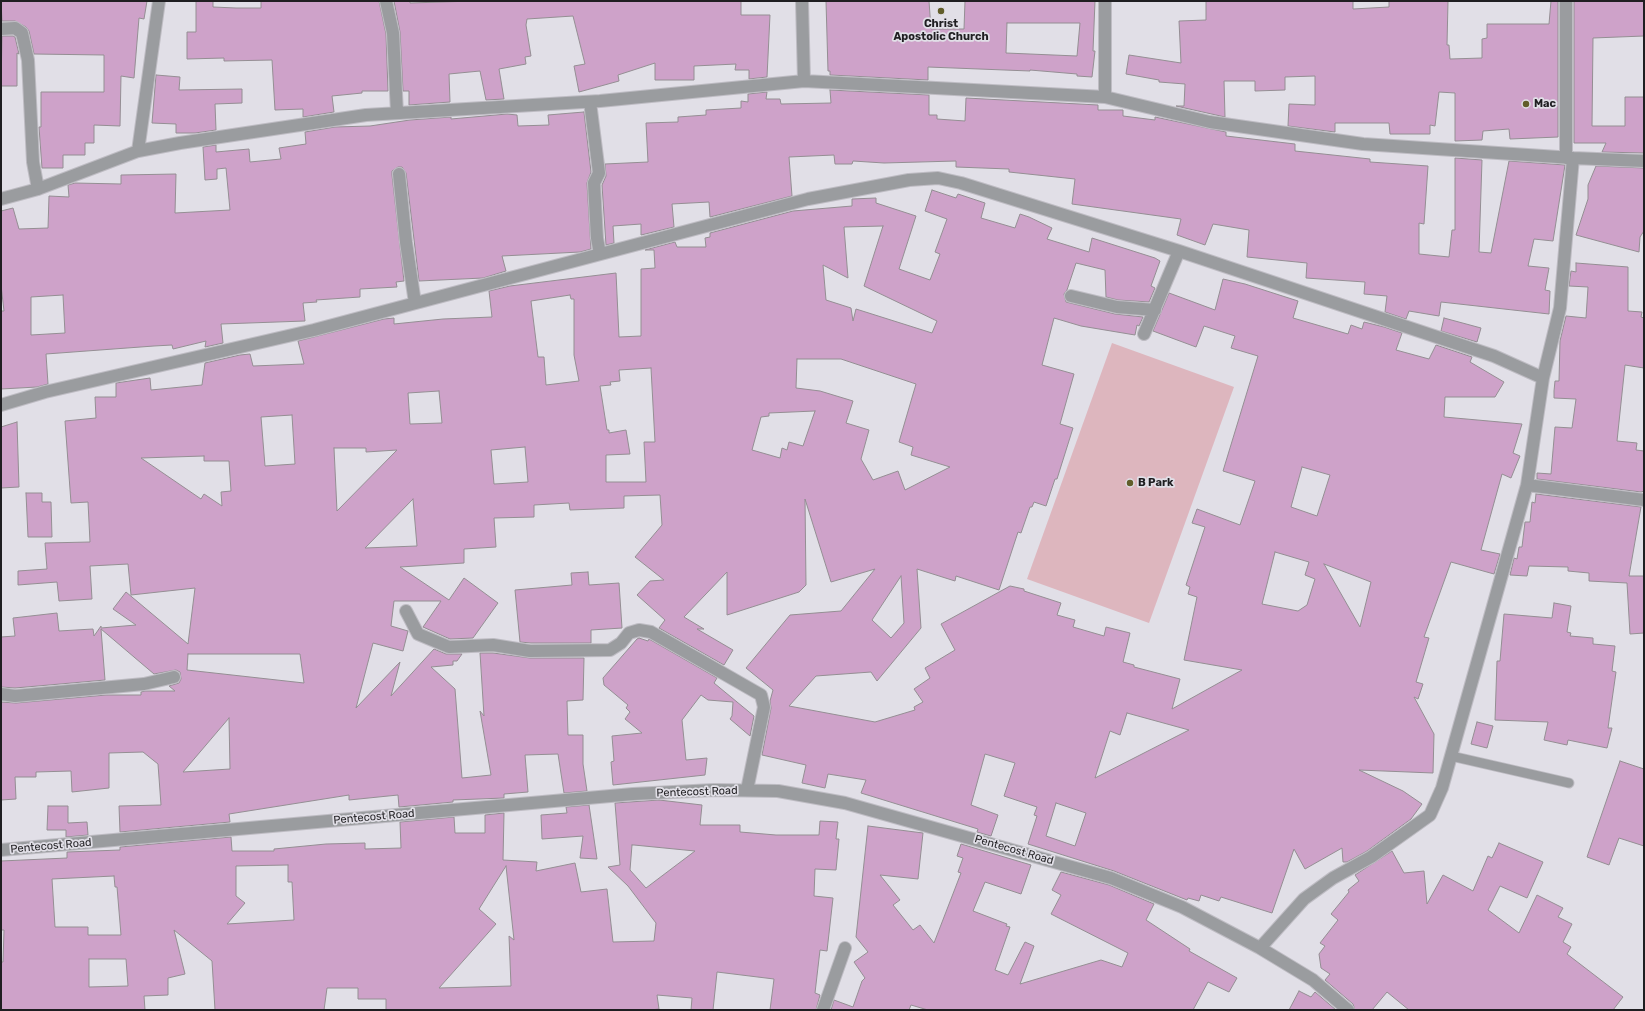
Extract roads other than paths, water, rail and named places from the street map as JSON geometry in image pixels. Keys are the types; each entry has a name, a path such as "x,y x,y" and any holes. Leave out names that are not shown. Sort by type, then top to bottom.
{"street":[{"path":"138,151 159,1"},
{"path":"386,1 393,33 397,114"},
{"path":"802,1 804,81"},
{"path":"1105,1 1105,97"},
{"path":"1260,948 1304,899 1333,878 1371,857 1430,815 1442,788 1527,485 1543,378 1560,308 1570,158 1566,1"},
{"path":"1,29 16,28 22,33 28,60 33,162 38,189"},
{"path":"1,199 38,189 138,151 180,143 358,116 590,102 804,81 1105,97 1210,122 1363,144 1570,158 1644,161"},
{"path":"590,102 599,173 594,183 597,238 600,254"},
{"path":"398,174 415,303"},
{"path":"1,405 45,392 314,330 808,200 909,180 938,178 1180,251 1494,356 1543,378"},
{"path":"1144,334 1180,251"},
{"path":"1071,296 1118,307 1155,310"},
{"path":"1527,485 1644,500"},
{"path":"406,611 418,634 449,647 494,645 530,651 610,650 621,643 629,634 640,630 651,632 761,695 764,706 747,790"},
{"path":"1,694 15,696 144,684 174,677"},
{"name":"Pentecost Road","path":"1,850 633,794 714,790 778,791 845,803 1111,878 1182,907 1260,948 1313,980 1348,1010"},
{"path":"823,1010 845,948"}],"lane":[{"path":"1451,756 1570,783"}],"place":[{"name":"Christ Apostolic Church","path":"941,11"},
{"name":"Mac","path":"1526,104"},
{"name":"B Park","path":"1130,483"}]}
